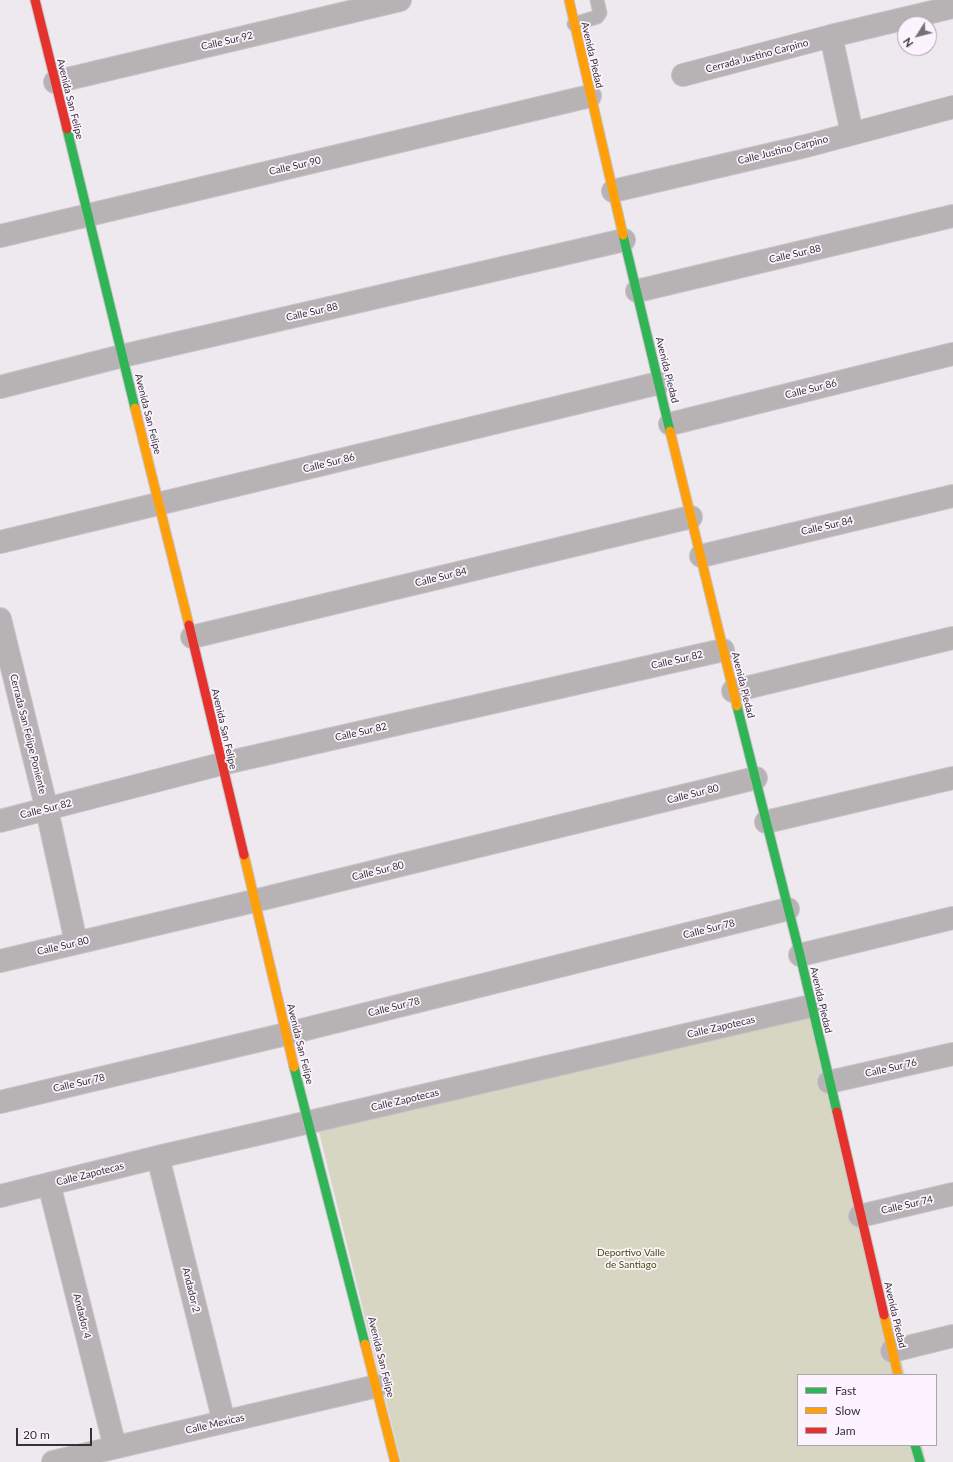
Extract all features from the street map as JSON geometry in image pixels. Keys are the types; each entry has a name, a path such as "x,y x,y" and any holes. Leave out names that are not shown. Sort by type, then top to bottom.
{"street":[{"name":"Avenida San Felipe","path":"35,0 192,638 286,1034 310,1122 396,1462"},
{"name":"Calle Sur 92","path":"55,82 400,0"},
{"name":"Avenida Piedad","path":"569,0 624,240 670,424 733,692 800,955 898,1374"},
{"name":"Cerrada Justino Carpino","path":"683,75 953,6"},
{"path":"831,36 852,133"},
{"name":"Calle Sur 90","path":"0,236 590,96"},
{"name":"Calle Justino Carpino","path":"613,191 953,107"},
{"name":"Calle Sur 88","path":"637,291 953,216"},
{"name":"Calle Sur 88","path":"0,387 122,356 624,240"},
{"name":"Calle Sur 86","path":"670,424 953,354"},
{"name":"Calle Sur 86","path":"0,542 659,383"},
{"name":"Calle Sur 84","path":"701,556 953,496"},
{"name":"Calle Sur 84","path":"192,638 691,517"},
{"name":"Cerrada San Felipe Poniente","path":"0,619 8,682 46,810 76,942"},
{"path":"733,692 953,638"},
{"name":"Calle Sur 82","path":"0,821 221,764 723,650"},
{"name":"Calle Sur 80","path":"0,961 254,901 756,778"},
{"path":"766,822 953,778"},
{"name":"Calle Sur 78","path":"0,1102 286,1034 788,909"},
{"path":"800,955 953,918"},
{"name":"Calle Zapotecas","path":"0,1196 158,1157 811,1006"},
{"name":"Calle Sur 76","path":"829,1082 953,1054"},
{"name":"Andador 2","path":"158,1157 224,1422"},
{"name":"Andador 4","path":"49,1184 115,1448"},
{"name":"Calle Sur 74","path":"860,1216 953,1194"},
{"path":"892,1351 953,1336"},
{"name":"Calle Mexicas","path":"53,1462 377,1386"},
{"path":"915,1446 920,1462"}],"lane":[{"path":"574,24 594,19 599,16 600,10 597,0"}],"green space":[{"name":"Deportivo Valle de Santiago","path":"814,1006 905,1374 797,1374 797,1446 922,1446 926,1462 401,1462 317,1124"}],"traffic: fast":[{"path":"67,129 135,408"},
{"path":"623,235 670,431"},
{"path":"737,706 800,955 837,1112"},
{"path":"294,1067 365,1344"},
{"path":"915,1446 920,1462"}],"traffic: slow":[{"path":"569,0 623,235"},
{"path":"135,408 189,625"},
{"path":"670,431 737,706"},
{"path":"244,855 294,1067"},
{"path":"884,1315 898,1374"},
{"path":"365,1344 395,1462"}],"traffic: jam":[{"path":"35,0 67,129"},
{"path":"189,625 244,855"},
{"path":"837,1112 884,1315"}]}
